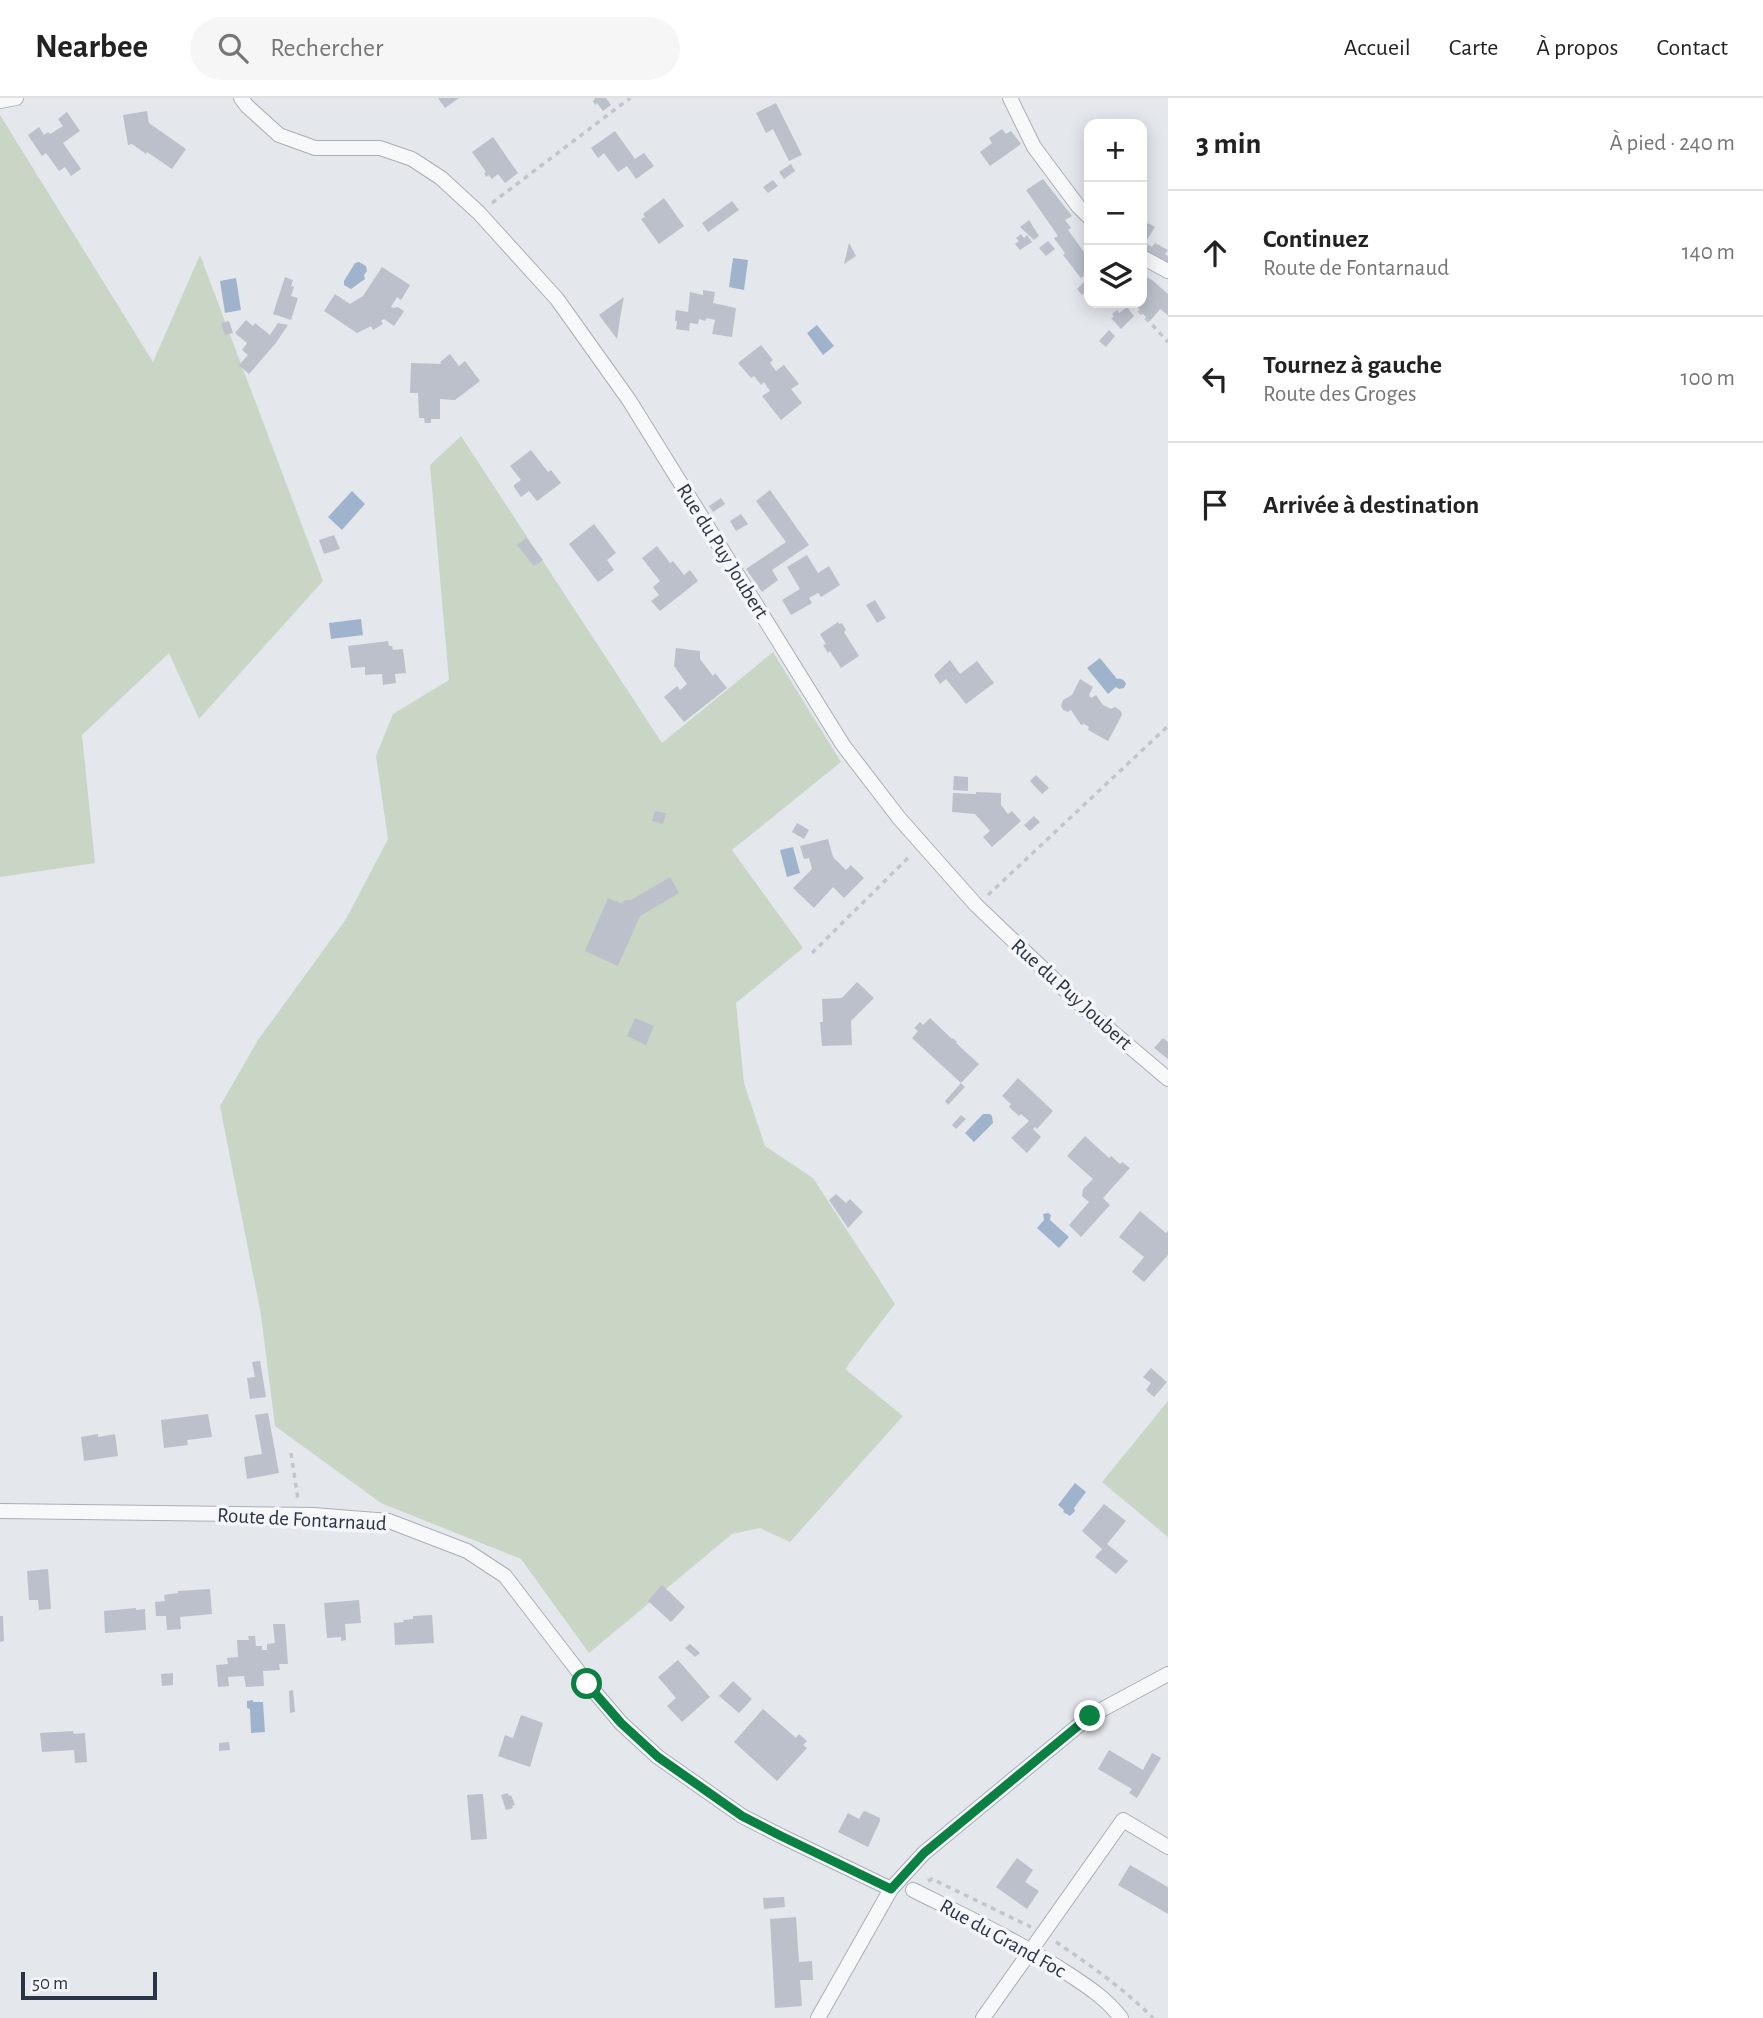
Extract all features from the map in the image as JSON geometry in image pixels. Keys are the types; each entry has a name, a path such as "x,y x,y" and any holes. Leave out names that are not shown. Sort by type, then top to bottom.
{"street":[{"path":"0,101 16,98"},
{"name":"Rue du Puy Joubert","path":"241,98 279,135 315,148 380,148 412,159 441,178 479,213 557,299 629,400 843,745 900,818 976,905 1084,1008 1168,1079"},
{"path":"1010,98 1034,147 1084,212"},
{"path":"1147,260 1168,271"},
{"name":"Route de Fontarnaud","path":"0,1511 300,1516 389,1521 467,1551 505,1576 587,1684 621,1723 658,1757 742,1816 891,1889"},
{"path":"818,2018 891,1889 924,1853 1090,1716 1168,1674"},
{"path":"983,2018 1123,1820 1168,1847"},
{"name":"Rue du Grand Foc","path":"913,1890 1031,1949 1093,1990 1121,2018"}],"path":[{"path":"479,213 630,98"},
{"path":"1137,308 1168,342"},
{"path":"976,905 1168,726"},
{"path":"812,953 922,844"},
{"path":"291,1453 300,1516"}],"green space":[{"path":"0,115 153,362 200,255 323,581 199,719 169,653 82,735 95,863 0,877"},
{"path":"461,436 662,743 773,652 841,762 732,850 803,948 736,1003 744,1083 765,1146 813,1178 895,1304 845,1369 903,1416 790,1542 760,1528 732,1534 589,1653 521,1559 381,1503 275,1426 261,1315 220,1106 258,1040 346,919 388,839 376,756 393,714 449,680 430,465"},
{"path":"1168,1401 1168,1537 1102,1482"}],"water":[{"path":"733,258 748,260 744,290 729,287"},
{"path":"355,263 366,266 365,279 351,289 344,285 344,281"},
{"path":"236,278 241,310 225,313 220,281"},
{"path":"817,325 834,346 823,355 807,333"},
{"path":"352,491 365,504 342,530 328,517"},
{"path":"361,619 363,635 331,639 329,623"},
{"path":"1100,658 1117,679 1124,681 1124,688 1116,687 1108,694 1087,668"},
{"path":"793,847 800,873 787,877 780,850"},
{"path":"983,1114 990,1114 993,1123 974,1142 965,1133"},
{"path":"1043,1214 1051,1215 1050,1220 1069,1237 1059,1248 1037,1228 1044,1220"},
{"path":"1075,1483 1086,1492 1070,1516 1058,1505"},
{"path":"247,1701 263,1702 265,1732 251,1733"}],"building":[{"path":"438,98 459,98 445,108"},
{"path":"594,98 606,98 611,105 603,111 597,103 595,105"},
{"path":"776,103 802,155 789,161 773,129 766,133 756,113"},
{"path":"147,111 149,123 186,149 172,169 147,152 146,154 132,144 128,145 123,115"},
{"path":"67,112 80,131 63,143 81,169 71,176 65,167 59,171 46,153 42,156 28,135 39,127 44,135 48,132 50,134 63,126 58,119"},
{"path":"1002,129 1006,134 1011,131 1021,144 990,166 980,152 992,143 989,138"},
{"path":"615,131 635,159 644,153 654,166 636,179 627,166 618,172 604,153 598,158 591,148"},
{"path":"493,137 518,173 505,183 498,174 492,179 489,175 486,177 486,172 472,152"},
{"path":"791,164 795,171 784,179 779,172"},
{"path":"1043,179 1072,216 1065,220 1071,228 1068,230 1084,252 1084,276 1081,278 1063,255 1065,253 1054,238 1058,236 1026,190"},
{"path":"773,180 778,186 768,193 763,187"},
{"path":"664,198 684,226 659,244 641,219 645,217 643,214"},
{"path":"732,201 739,210 708,232 702,223"},
{"path":"1029,220 1039,236 1034,240 1020,227"},
{"path":"1147,225 1155,227 1147,240"},
{"path":"1021,234 1024,238 1027,235 1032,242 1020,250 1015,244 1019,241 1016,238"},
{"path":"1048,241 1055,249 1046,256 1039,248"},
{"path":"849,243 856,256 844,264"},
{"path":"1155,243 1168,250 1165,254 1168,256 1168,265 1147,254 1147,244 1152,247"},
{"path":"382,267 410,285 401,300 397,297 391,307 404,311 394,326 384,319 381,321 383,324 373,330 371,326 357,333 324,311 335,294 350,304 363,296"},
{"path":"285,277 293,280 291,296 298,298 291,320 273,314"},
{"path":"1147,277 1168,294 1168,315 1160,309 1150,321 1138,308 1147,308"},
{"path":"1084,282 1084,293 1082,295 1077,289"},
{"path":"703,290 715,292 713,303 736,308 732,337 712,334 715,320 707,318 705,321 699,319 698,324 690,323 689,331 676,329 676,310 688,312 690,292 703,295"},
{"path":"624,297 620,318 617,339 599,315"},
{"path":"1128,308 1134,316 1121,329 1111,318 1117,310 1119,313"},
{"path":"246,320 253,326 255,323 270,335 278,323 288,325 249,374 239,365 248,355 242,350 247,343 235,333"},
{"path":"229,321 233,333 225,335 221,323"},
{"path":"1109,330 1115,336 1106,347 1099,341"},
{"path":"761,345 773,360 770,363 776,371 784,365 799,384 791,389 802,403 781,420 762,396 770,391 764,382 761,385 754,376 751,378 738,363"},
{"path":"450,354 459,366 465,361 480,381 455,400 440,399 440,419 431,419 431,423 425,423 424,418 419,418 418,393 410,393 411,363 441,364"},
{"path":"531,450 548,472 551,470 561,483 537,501 529,491 521,497 514,485 521,480 510,466"},
{"path":"770,490 809,545 772,570 778,580 762,592 746,569 786,542 756,501"},
{"path":"721,498 725,504 713,512 709,506"},
{"path":"741,514 748,524 736,531 730,521"},
{"path":"594,524 616,553 607,560 614,570 598,582 569,544"},
{"path":"334,535 340,549 324,554 319,540"},
{"path":"526,538 543,560 534,566 517,545"},
{"path":"657,546 684,575 690,570 698,581 660,611 651,601 659,595 653,587 660,581 642,558"},
{"path":"807,555 818,573 829,566 840,585 821,597 818,593 809,598 812,603 791,615 782,600 800,589 787,567"},
{"path":"875,600 886,618 877,623 866,605"},
{"path":"838,622 842,623 846,630 844,632 859,656 841,668 823,645 826,644 820,634"},
{"path":"388,641 393,650 403,649 406,673 395,674 396,683 383,685 382,674 365,675 365,667 351,668 348,646"},
{"path":"676,648 700,651 700,659 727,688 684,722 664,697 677,686 680,690 687,684 674,666"},
{"path":"950,660 960,674 977,661 994,683 966,704 946,679 940,684 934,675"},
{"path":"1080,679 1093,687 1089,695 1091,698 1096,695 1103,705 1121,711 1122,715 1108,741 1088,730 1089,727 1084,724 1081,725 1071,710 1063,710 1061,706 1063,700 1072,695"},
{"path":"1036,775 1049,788 1042,794 1030,781"},
{"path":"954,776 968,777 968,791 953,790"},
{"path":"953,793 1001,793 1001,805 1008,814 1012,811 1021,821 992,847 983,837 990,831 975,814 952,812"},
{"path":"655,811 666,813 663,824 652,821"},
{"path":"1034,816 1040,822 1030,831 1024,825"},
{"path":"797,823 809,830 804,839 792,832"},
{"path":"828,839 833,857 846,870 851,865 864,878 844,898 833,887 814,908 793,888 812,869 809,858 804,859 800,846"},
{"path":"670,877 679,893 640,916 618,966 585,951 608,898 621,903 631,900"},
{"path":"857,982 874,998 851,1021 852,1045 822,1046 822,999 842,998"},
{"path":"635,1018 654,1026 646,1045 627,1036"},
{"path":"930,1018 979,1064 961,1083 912,1038 918,1031 914,1028 920,1022 923,1025"},
{"path":"1163,1038 1168,1042 1168,1059 1154,1048"},
{"path":"1018,1078 1053,1111 1037,1129 1033,1129 1041,1137 1027,1153 1011,1138 1029,1121 1009,1107 1011,1104 1002,1096"},
{"path":"961,1083 965,1087 948,1105 945,1101"},
{"path":"961,1115 966,1119 956,1129 952,1125"},
{"path":"1085,1136 1109,1158 1111,1156 1130,1168 1103,1198 1110,1205 1081,1237 1069,1225 1089,1202 1082,1196 1083,1189 1093,1179 1067,1156"},
{"path":"836,1194 846,1203 850,1199 863,1212 848,1228 829,1200"},
{"path":"1140,1211 1166,1233 1168,1231 1168,1255 1144,1282 1132,1272 1144,1257 1119,1237"},
{"path":"260,1361 266,1397 250,1399 247,1378 255,1377 252,1362"},
{"path":"1151,1368 1167,1382 1154,1397 1146,1390 1151,1383 1143,1377"},
{"path":"268,1413 279,1473 247,1479 244,1457 262,1454 255,1415"},
{"path":"208,1414 212,1437 187,1440 188,1445 164,1448 161,1420"},
{"path":"98,1434 98,1437 115,1434 118,1456 84,1461 81,1437"},
{"path":"1104,1504 1126,1521 1107,1544 1128,1561 1116,1574 1095,1557 1102,1549 1082,1531"},
{"path":"48,1569 51,1609 39,1610 38,1600 29,1600 27,1571"},
{"path":"662,1585 685,1607 671,1622 648,1601"},
{"path":"210,1589 212,1614 180,1617 181,1629 167,1630 166,1616 156,1616 155,1602 165,1601 164,1595 178,1591"},
{"path":"359,1600 361,1623 345,1624 346,1640 341,1641 341,1637 327,1638 324,1603"},
{"path":"145,1609 146,1630 105,1633 104,1611"},
{"path":"432,1615 434,1643 395,1645 394,1623 413,1619 413,1616"},
{"path":"0,1616 3,1616 4,1641 0,1642"},
{"path":"273,1624 285,1624 288,1664 279,1664 280,1670 263,1671 264,1686 246,1687 244,1676 228,1677 229,1686 218,1687 216,1665 228,1664 227,1658 238,1657 237,1640 249,1640 248,1636 255,1636 256,1646 267,1650 267,1644 275,1643"},
{"path":"690,1644 700,1653 695,1657 685,1648"},
{"path":"678,1660 710,1697 682,1722 667,1706 676,1698 658,1677"},
{"path":"173,1673 173,1685 162,1686 161,1674"},
{"path":"733,1681 752,1699 739,1713 719,1696"},
{"path":"293,1690 295,1712 290,1713 289,1691"},
{"path":"763,1709 796,1738 799,1734 807,1741 803,1745 807,1748 777,1781 734,1742"},
{"path":"521,1715 543,1723 530,1767 498,1756 505,1735 513,1738"},
{"path":"73,1731 74,1734 85,1733 87,1762 75,1763 74,1750 42,1752 40,1733"},
{"path":"229,1742 230,1750 219,1751 219,1743"},
{"path":"1109,1750 1143,1770 1152,1753 1161,1758 1137,1798 1129,1793 1132,1789 1098,1769"},
{"path":"508,1793 515,1805 506,1810 501,1795"},
{"path":"483,1794 487,1839 471,1840 467,1795"},
{"path":"865,1811 880,1818 868,1847 838,1832 848,1813 859,1819"},
{"path":"1017,1858 1033,1870 1025,1882 1039,1891 1027,1909 996,1887"},
{"path":"1130,1865 1168,1887 1168,1914 1118,1885"},
{"path":"784,1897 785,1907 764,1909 763,1898"},
{"path":"796,1917 799,1962 812,1961 813,1980 800,1980 802,2006 775,2008 770,1919"}],"route":[{"path":"587,1684 621,1723 658,1757 742,1816 891,1889 924,1853 1090,1716"}]}
